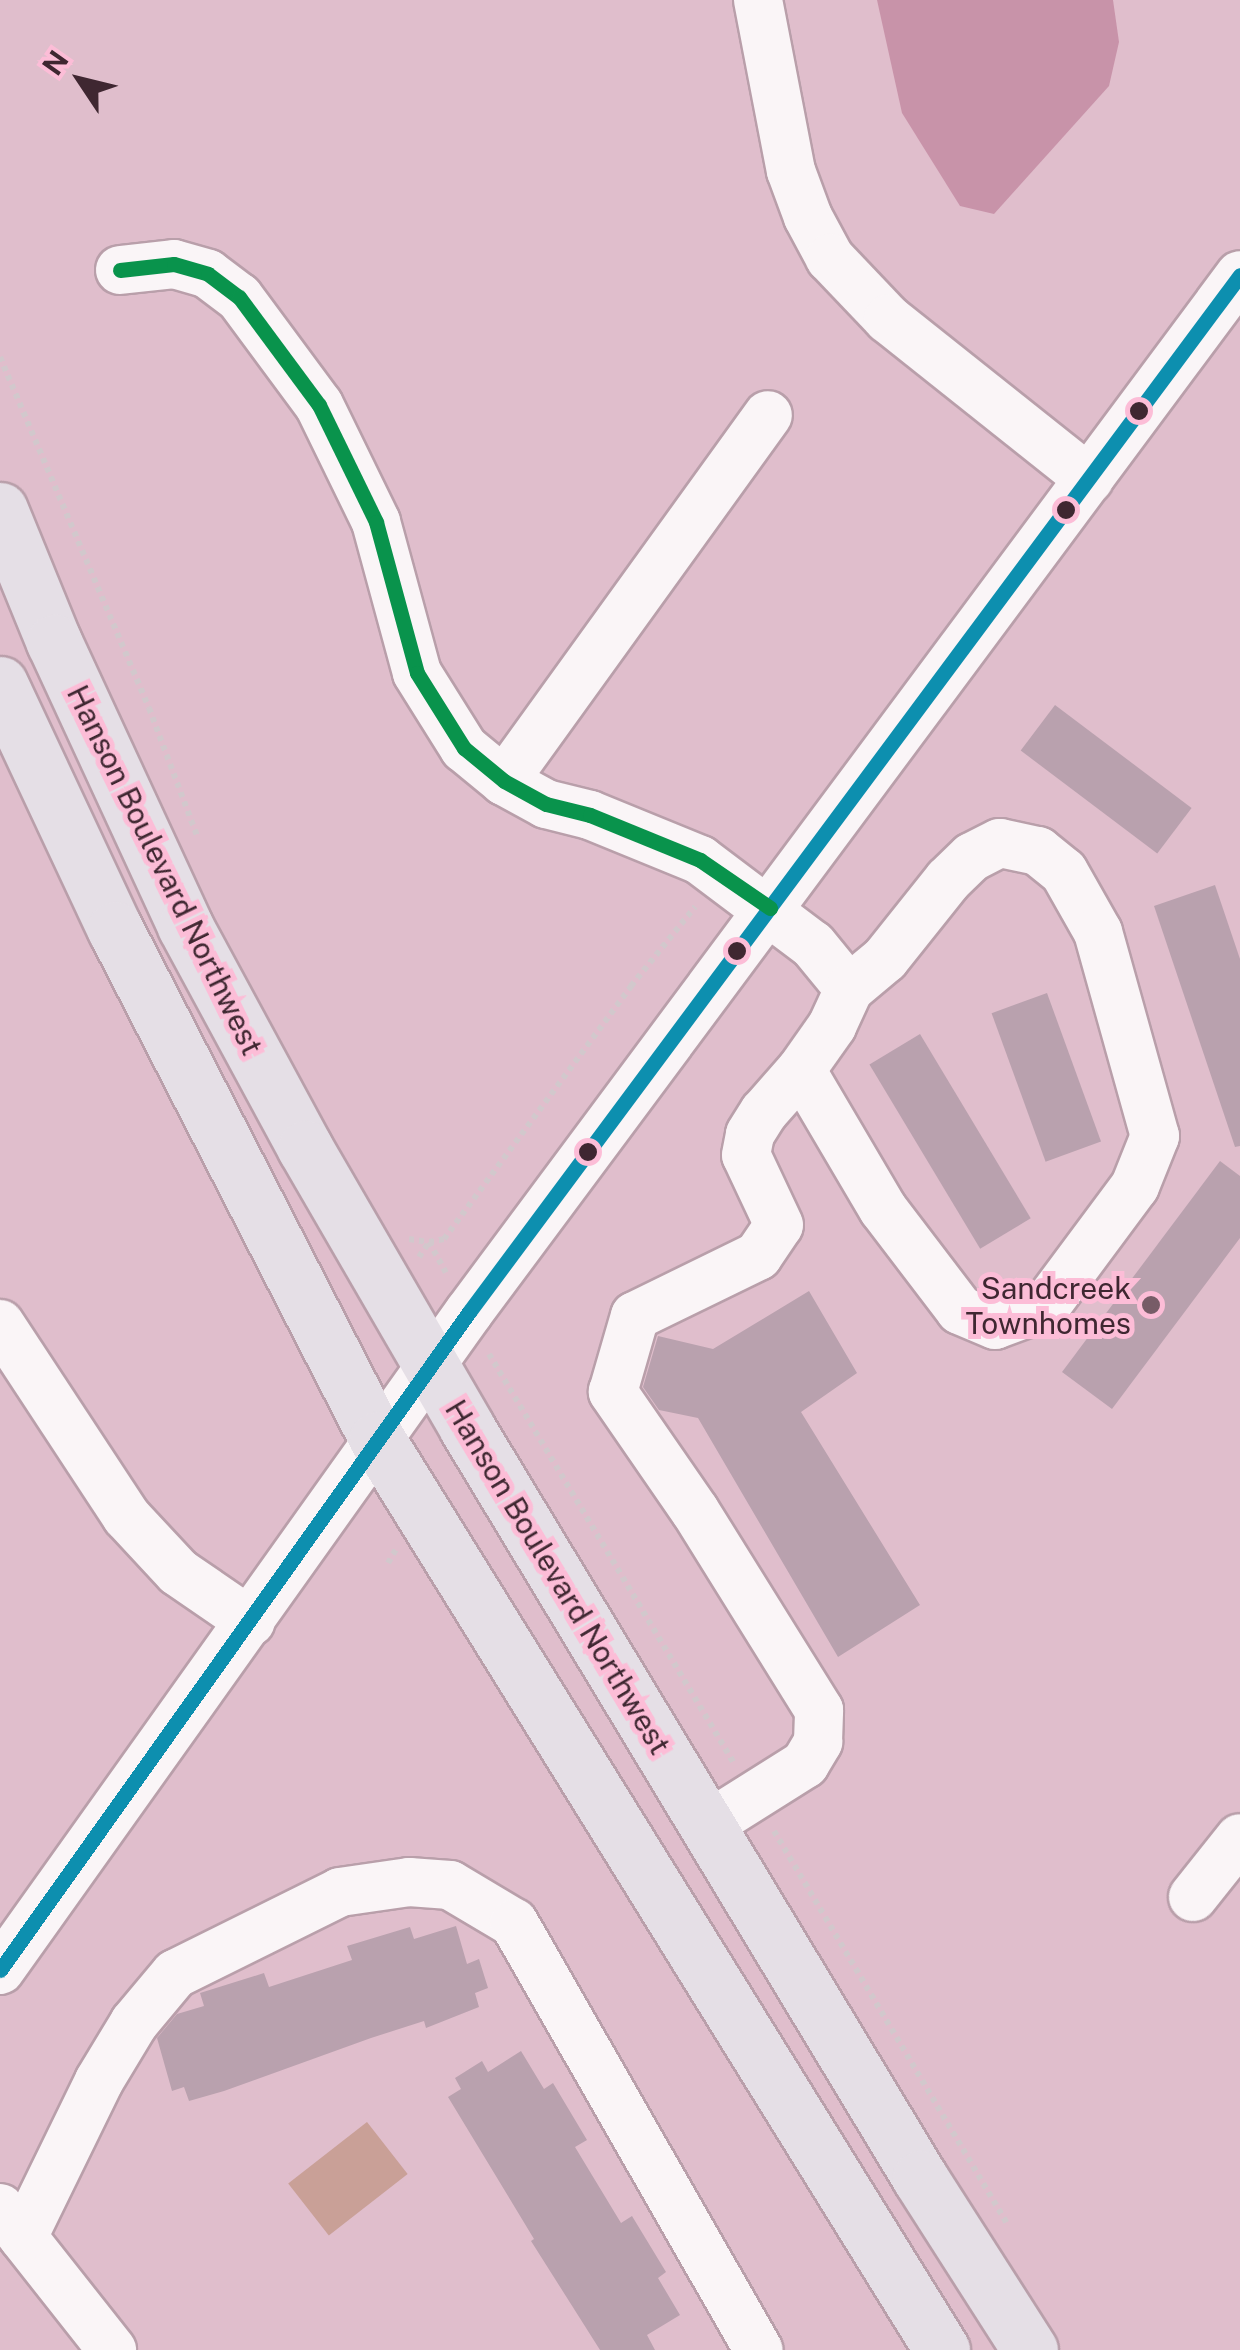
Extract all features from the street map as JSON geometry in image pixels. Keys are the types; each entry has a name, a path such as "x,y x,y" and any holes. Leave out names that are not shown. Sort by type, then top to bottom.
{"main road":[{"name":"Hanson Boulevard Northwest","path":"0,510 54,642 185,926 430,1366 920,2178 1030,2350"},
{"path":"0,684 116,929 377,1440 942,2350"},
{"path":"908,2294 959,2332 970,2350"}],"street":[{"path":"758,0 792,172 808,217 830,258 888,320 1089,480"},
{"path":"120,270 174,264 208,274 239,297 319,405 376,522 418,673 440,715 464,748 504,782 546,804 590,815 700,860 770,908 813,945 848,990"},
{"path":"0,1970 430,1366 1240,276"},
{"path":"504,782 768,415"},
{"path":"708,1825 756,1799 805,1764 818,1742 820,1710 613,1392 634,1316 758,1256 779,1225 746,1155 750,1134 764,1112 802,1070 832,1026 848,990 885,959 972,857 1000,843 1038,851 1064,872 1098,932 1155,1136 1135,1186 1046,1306 995,1325 960,1310 883,1209 802,1070"},
{"path":"0,1324 126,1516 178,1572 251,1622"},
{"path":"1193,1897 1240,1838"},
{"path":"112,2350 12,2222 134,2024 175,1974 340,1892 409,1882 450,1885 514,1922 759,2350"}],"path":[{"path":"0,357 149,708 198,840"},
{"path":"403,1236 429,1242 444,1238 630,986 722,874"},
{"path":"501,1378 1013,2233"}],"shaded area":[{"path":"877,0 1113,0 1119,42 1109,86 994,214 960,206 902,113"},
{"path":"367,2122 408,2174 329,2236 288,2184"}],"building":[{"path":"1055,705 1192,808 1157,853 1021,751"},
{"path":"1215,885 1240,959 1240,1146 1235,1147 1154,906"},
{"path":"1047,993 1101,1141 1046,1162 992,1013"},
{"name":"Sandcreek Townhomes","path":"920,1034 1031,1218 980,1249 869,1064"},
{"name":"Sandcreek Townhomes","path":"1220,1161 1240,1176 1240,1238 1112,1409 1062,1372"},
{"path":"809,1291 857,1373 801,1412 920,1605 838,1657 698,1418 659,1410 643,1387 658,1336 713,1349"},
{"path":"456,1926 467,1964 479,1959 488,1988 475,1993 479,2007 426,2028 424,2021 371,2038 189,2101 184,2087 172,2091 157,2038 177,2014 204,2006 200,1993 264,1973 269,1987 352,1960 347,1946 410,1927 414,1939"},
{"path":"521,2051 544,2089 553,2083 587,2140 575,2147 621,2223 632,2216 666,2272 658,2278 680,2315 647,2335 655,2350 600,2350 531,2241 534,2239 448,2097 461,2089 455,2078 482,2061 488,2072"}],"transit line":[{"path":"120,270 174,264 208,274 239,297 319,405 376,522 417,673 464,748 504,781 546,804 590,815 700,860 770,908"},
{"path":"0,1970 469,1312 1240,275"}],"place":[{"name":"Sandcreek Townhomes","path":"1151,1305"}]}
